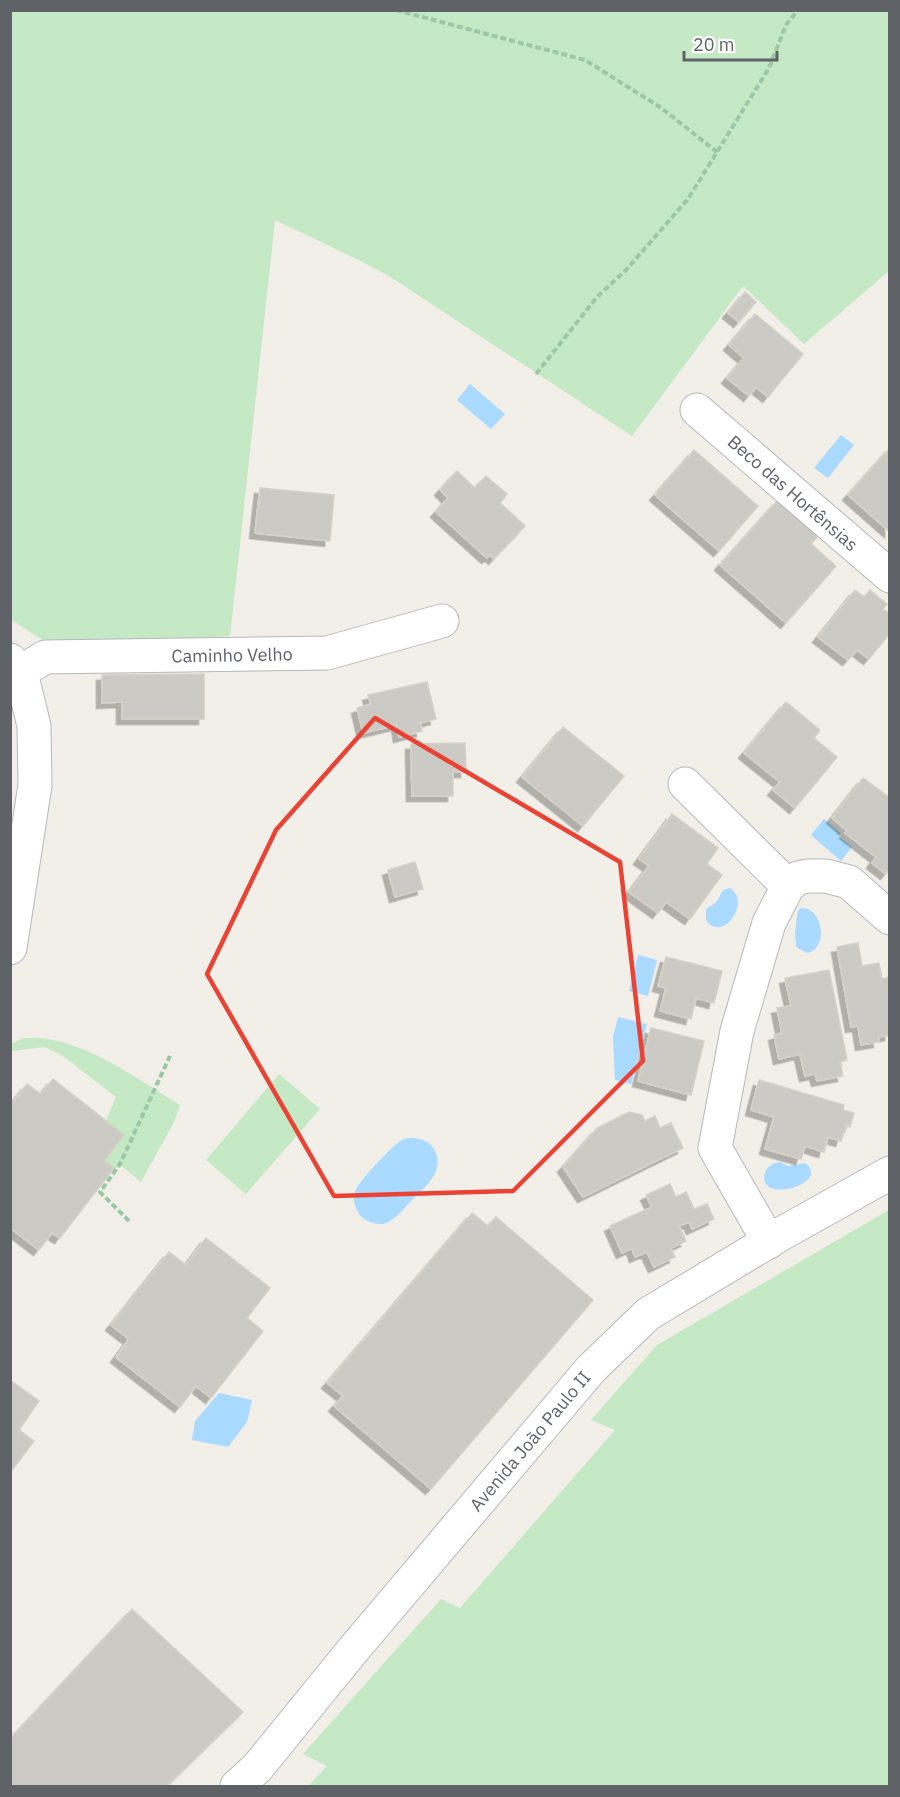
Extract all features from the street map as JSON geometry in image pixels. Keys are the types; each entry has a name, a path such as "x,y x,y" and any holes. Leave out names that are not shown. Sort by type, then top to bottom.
{"street":[{"name":"Beco das Hortênsias","path":"697,410 890,576"},
{"name":"Caminho Velho","path":"16,666 45,657 327,653 442,621"},
{"path":"10,948 35,785 34,726 16,666"},
{"path":"685,784 788,886"},
{"path":"769,1242 715,1148 737,1031 769,923 788,886 798,878 808,876 826,876 849,882 890,918"},
{"name":"Avenida João Paulo II","path":"237,1786 257,1768 353,1650 591,1369 648,1314 890,1173"}],"path":[{"path":"396,10 585,60 660,107 717,152"},
{"path":"536,374 597,297 626,270 688,199 769,68 786,25 798,10"},
{"path":"129,1221 100,1192 120,1164 170,1056"}],"highlighted area":[{"path":"375,718 620,862 643,1061 513,1191 334,1196 207,974 276,830"}],"green space":[{"path":"10,11 889,11 889,271 804,344 743,286 632,436 392,278 275,220 230,636 54,647 11,620"},
{"path":"24,1038 45,1038 82,1049 133,1075 180,1105 173,1124 141,1182 123,1167 114,1168 104,1161 124,1135 106,1121 116,1097 63,1056 45,1047 11,1051 11,1044"},
{"path":"279,1074 320,1109 246,1194 206,1160"},
{"path":"889,1210 889,1786 308,1786 327,1766 303,1754 441,1599 460,1608 615,1430 591,1420 657,1345"}],"water":[{"path":"470,384 505,414 491,429 457,400"},
{"path":"841,435 854,445 828,478 814,468"},
{"path":"824,819 841,833 839,836 852,847 841,861 811,835"},
{"path":"730,888 736,894 738,902 736,911 726,924 720,927 713,926 706,920 706,909 717,901 723,891"},
{"path":"802,908 815,914 821,929 818,944 814,950 807,953 796,947 795,932 798,910"},
{"path":"638,955 657,960 648,996 629,991"},
{"path":"618,1017 647,1024 631,1084 615,1080 613,1037"},
{"path":"413,1138 426,1141 435,1151 437,1166 432,1179 391,1220 381,1224 365,1220 354,1203 354,1195 358,1187 369,1172 399,1142"},
{"path":"780,1162 788,1166 805,1163 811,1171 809,1178 792,1188 781,1190 771,1188 765,1183 765,1173 771,1165"},
{"path":"219,1393 252,1400 247,1422 228,1447 192,1440 195,1421"}],"building":[{"path":"745,292 756,302 739,322 728,313"},
{"path":"755,314 803,354 768,397 756,387 749,396 727,378 744,358 729,345"},
{"path":"890,448 890,532 848,495"},
{"path":"694,450 758,506 719,551 655,495"},
{"path":"457,471 475,488 486,476 507,494 500,503 525,526 494,559 490,555 487,558 436,512 448,498 440,490"},
{"path":"260,488 334,495 330,541 255,533"},
{"path":"778,500 818,536 811,544 836,566 786,623 720,565"},
{"path":"855,590 864,597 870,590 887,604 883,609 890,614 890,633 869,659 857,650 848,660 818,637"},
{"path":"204,674 204,719 122,719 122,702 102,703 102,675"},
{"path":"427,682 436,719 420,723 422,731 399,737 397,725 363,733 357,708 371,704 368,695"},
{"path":"786,702 820,730 814,738 837,757 795,808 773,790 780,782 744,753"},
{"path":"563,727 624,776 583,826 522,777"},
{"path":"465,743 466,772 453,772 453,796 412,796 411,744"},
{"path":"863,778 890,798 890,869 886,874 872,863 876,857 845,833 847,831 832,818"},
{"path":"672,814 718,848 707,864 722,875 690,919 666,902 658,913 629,892 649,866 639,859"},
{"path":"415,862 423,889 395,897 388,870"},
{"path":"858,943 862,966 879,963 882,979 890,977 890,1035 878,1037 879,1042 861,1045 858,1026 851,1027 837,947"},
{"path":"666,957 722,971 714,1003 696,998 691,1019 660,1011 666,988 658,986"},
{"path":"829,970 847,1060 840,1062 843,1076 817,1081 815,1074 805,1076 800,1054 779,1059 774,1035 782,1033 777,1008 791,1006 785,978"},
{"path":"651,1028 704,1041 691,1095 638,1081"},
{"path":"53,1079 124,1135 104,1161 114,1168 60,1238 52,1233 39,1250 10,1228 10,1106 27,1084 41,1094"},
{"path":"759,1080 844,1105 843,1110 854,1113 850,1127 846,1125 841,1141 828,1137 824,1152 805,1146 801,1159 765,1149 774,1117 751,1110"},
{"path":"629,1112 642,1115 645,1121 655,1116 660,1128 671,1123 683,1148 583,1197 563,1167 597,1128"},
{"path":"670,1184 676,1197 686,1192 694,1209 707,1204 714,1219 692,1229 689,1222 679,1226 686,1241 671,1248 675,1257 654,1267 647,1252 635,1257 632,1248 622,1253 610,1226 652,1207 646,1195"},
{"path":"472,1213 488,1226 496,1217 593,1300 431,1489 334,1406 343,1396 327,1383"},
{"path":"206,1238 270,1288 247,1318 263,1331 211,1398 196,1386 180,1407 116,1357 129,1339 111,1325 169,1252 186,1265"},
{"path":"10,1380 39,1401 19,1430 34,1441 10,1473"},
{"path":"132,1609 243,1712 167,1786 10,1786 10,1739"}]}
